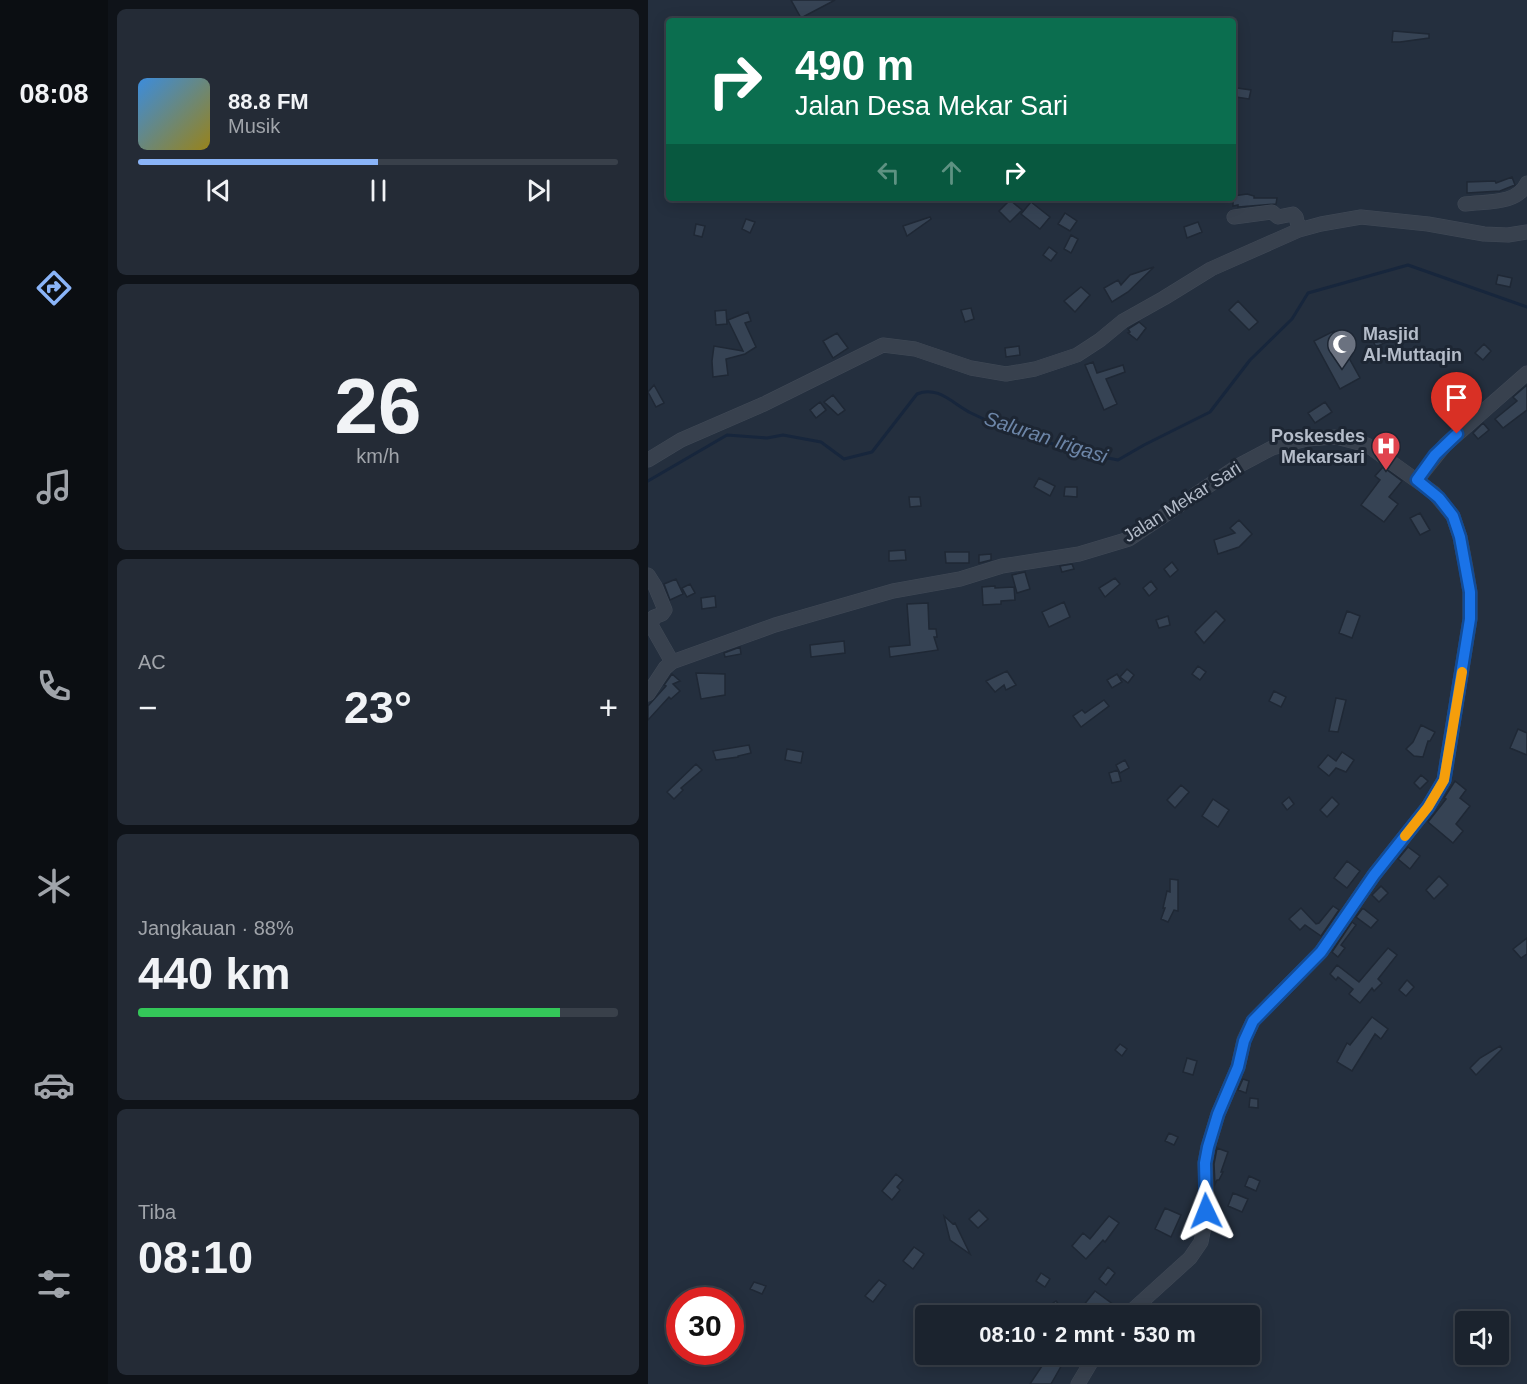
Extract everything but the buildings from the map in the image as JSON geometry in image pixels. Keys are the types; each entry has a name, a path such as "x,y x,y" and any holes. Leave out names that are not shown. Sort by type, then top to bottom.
{"street":[{"path":"1465,204 1511,199 1521,193 1527,183"},
{"path":"1234,218 1272,212 1281,217 1293,214 1299,230"},
{"path":"648,460 681,440 764,404 883,345 915,349 971,368 1006,374 1035,369 1077,355 1123,321 1211,269 1299,230 1361,217 1428,224 1484,234 1508,235 1527,232"},
{"path":"1417,480 1445,444 1527,373"},
{"name":"Jalan Mekar Sari","path":"672,662 776,625 893,591 960,579 1002,566 1079,554 1129,539 1238,466 1272,448 1307,439 1336,438 1367,445 1439,498 1453,516 1460,537 1470,592 1470,619 1444,780 1428,807 1374,875 1321,952 1253,1021 1208,1147 1205,1163 1207,1199 1201,1242 1190,1258 1138,1305"},
{"path":"648,575 665,607 662,614 654,617 651,625 672,662 665,668 648,694"},
{"path":"1078,1384 1089,1365"}],"waterway":[{"name":"Saluran Irigasi","path":"648,481 727,435 767,438 783,435 821,442 844,459 872,452 917,394 925,392 939,394 971,413 1023,435 1118,460 1210,412 1250,360 1292,319 1308,293 1408,265 1527,307"}],"slow traffic":[{"path":"1405,836 1428,807 1444,780 1462,672"}],"place":[{"name":"Masjid Al-Muttaqin","path":"1342,370"},
{"name":"Poskesdes Mekarsari","path":"1386,472"}],"route":[{"path":"1206,1211 1205,1163 1208,1147 1253,1021 1284,988 1303,973 1321,952 1374,875 1428,807 1444,780 1470,619 1470,592 1460,537 1453,516 1439,498 1417,480 1435,455 1457,434"}]}
